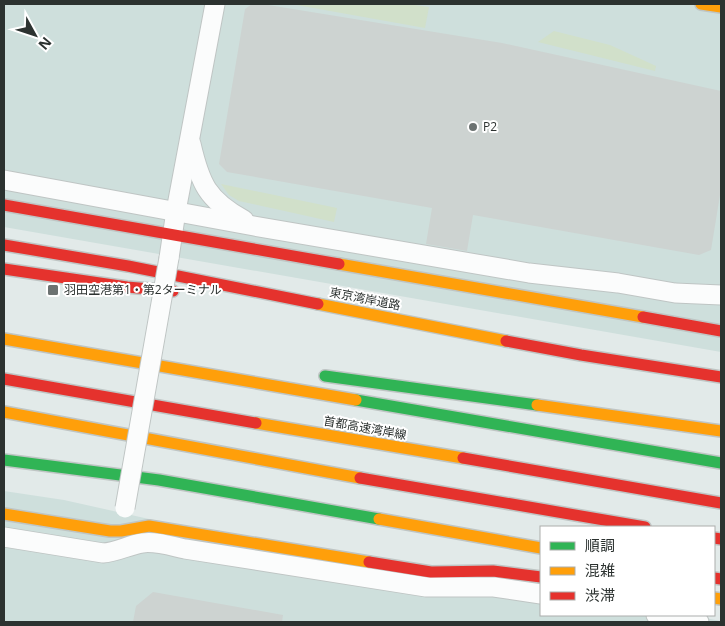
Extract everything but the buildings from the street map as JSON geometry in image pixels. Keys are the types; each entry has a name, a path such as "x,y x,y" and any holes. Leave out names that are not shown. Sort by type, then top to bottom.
{"main road":[{"path":"701,4 721,7"},
{"path":"4,205 721,331"},
{"name":"東京湾岸道路","path":"4,245 128,266 582,355 721,377"},
{"path":"4,269 127,287 181,291"},
{"path":"199,293 245,290"},
{"path":"4,339 721,463"},
{"path":"160,366 206,362"},
{"path":"312,374 721,431"},
{"name":"首都高速湾岸線","path":"4,379 721,503"},
{"path":"4,412 319,471 637,526"},
{"path":"4,460 159,480 540,548"},
{"path":"4,514 121,532 149,526 431,572 493,571 540,577"}],"street":[{"path":"121,532 176,211 215,4"},
{"path":"190,136 203,184 215,200 229,212 254,226"},
{"path":"4,180 254,226 528,273 618,283 675,292 721,294"},
{"path":"675,292 721,306"},
{"path":"4,536 103,553 140,543 154,543 426,587 494,587 540,594"},
{"path":"662,616 699,622"}],"shaded area":[{"path":"4,4 721,4 721,352 4,227"},
{"path":"4,491 64,500 158,521 540,589 540,616 694,616 721,621 721,622 4,622"}],"green space":[{"path":"291,4 408,4 429,7 425,28"},
{"path":"554,31 610,45 656,66 655,71 538,42"},
{"path":"221,184 337,208 334,222 239,201 229,195"}],"traffic: fast":[{"path":"325,376 537,405"},
{"path":"356,400 721,463"},
{"path":"4,460 159,480 379,519"}],"traffic: slow":[{"path":"701,4 721,7"},
{"path":"339,264 643,317"},
{"path":"318,304 506,341"},
{"path":"4,339 356,400"},
{"path":"537,405 721,431"},
{"path":"4,412 360,478"},
{"path":"256,423 463,458"},
{"path":"4,514 110,531 149,526 369,562"},
{"path":"379,519 540,548"},
{"path":"715,598 721,599"}],"traffic: jam":[{"path":"4,205 339,264"},
{"path":"4,245 128,266 318,304"},
{"path":"4,269 127,287 173,291"},
{"path":"643,317 721,331"},
{"path":"506,341 721,377"},
{"path":"4,379 256,423"},
{"path":"463,458 721,503"},
{"path":"360,478 639,526"},
{"path":"715,538 721,539"},
{"path":"369,562 431,572 493,571 540,577"},
{"path":"715,578 721,579"}],"place":[{"name":"P2","path":"473,127"},
{"name":"羽田空港第1・第2ターミナル","path":"53,290"}]}
